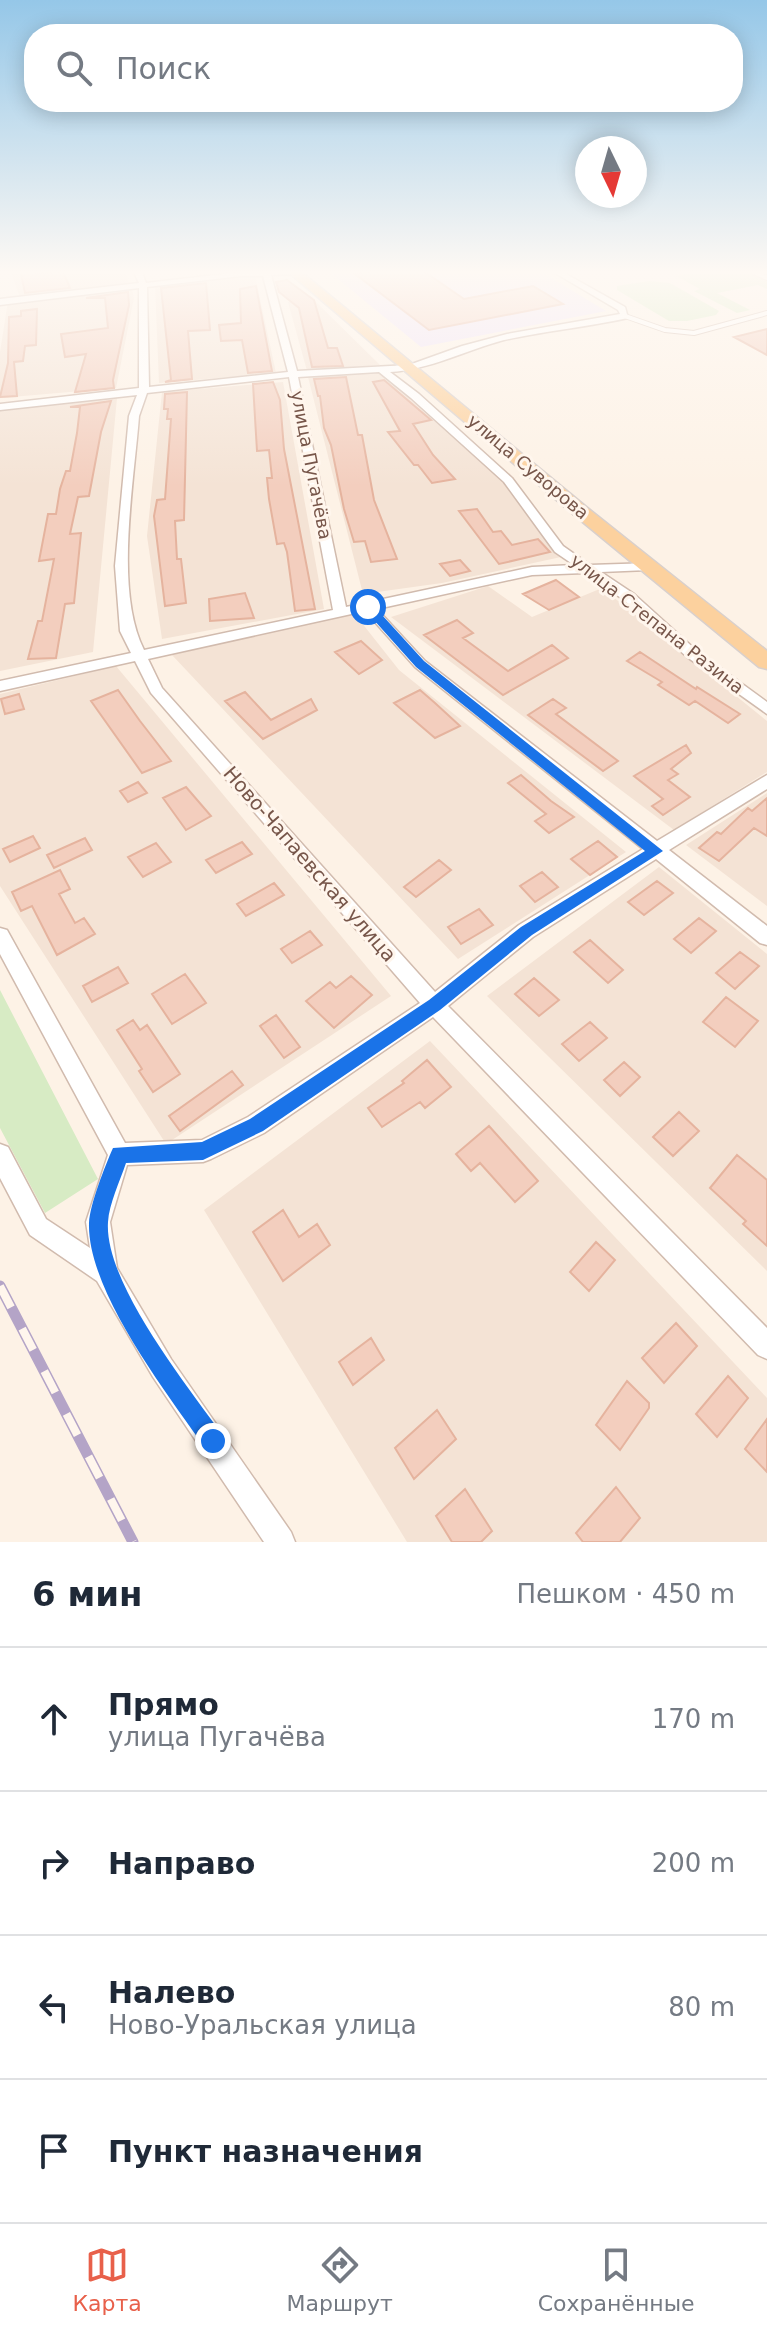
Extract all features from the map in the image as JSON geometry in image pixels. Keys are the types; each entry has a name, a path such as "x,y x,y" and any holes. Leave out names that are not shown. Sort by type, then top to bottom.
{"main road":[{"name":"улица Суворова","path":"379,342 767,662"}],"street":[{"name":"Ново-Чапаевская улица","path":"142,342 144,389 134,416 121,566 127,631 156,690 434,1005 767,1346"},
{"name":"улица Пугачёва","path":"284,342 340,613"},
{"path":"0,407 293,374 410,368 488,342"},
{"name":"улица Степана Разина","path":"380,369 415,396 508,480 559,549 591,568 629,597 692,654 767,709"},
{"path":"0,686 532,571 648,566"},
{"path":"368,607 420,664 767,937"},
{"path":"119,1154 203,1151 256,1125 434,1005 526,931 767,781"},
{"path":"0,936 119,1154 98,1222 106,1272 162,1368 281,1542"},
{"path":"0,1155 38,1227 106,1272"}],"shaded area":[{"path":"2,342 125,342 116,388 0,398"},
{"path":"157,342 269,342 276,373 159,383"},
{"path":"299,342 357,342 380,365 307,371"},
{"path":"415,342 447,342 421,347"},
{"path":"379,371 501,480 561,557 442,583 363,594 308,377"},
{"path":"283,382 324,609 162,639 147,536 162,392"},
{"path":"117,398 93,652 0,671 0,409"},
{"path":"488,586 532,617 602,588 767,721 767,772 674,830 391,617"},
{"path":"354,613 399,670 626,852 458,959 172,655"},
{"path":"116,666 391,996 166,1144 0,886 0,694"},
{"path":"767,793 767,906 686,845"},
{"path":"659,867 767,954 767,1271 487,996"},
{"path":"430,1041 767,1398 767,1542 407,1542 204,1210"}],"green space":[{"path":"0,990 98,1179 45,1213 0,1128"}],"building":[{"path":"8,342 36,342 36,345 25,346 23,361 14,362 17,396 0,397 8,363"},
{"path":"62,342 121,342 114,388 75,392 86,354 65,357"},
{"path":"167,342 189,342 192,379 165,382 171,380"},
{"path":"242,342 267,342 272,371 248,373"},
{"path":"306,342 326,342 328,348 337,348 343,366 312,367"},
{"path":"743,342 767,342 767,355"},
{"path":"346,377 358,435 362,435 374,500 397,559 371,562 365,541 354,542 344,509 314,379"},
{"path":"384,380 431,420 413,424 433,455 455,479 432,483 388,432 400,431 373,382"},
{"path":"273,382 280,400 284,449 315,609 295,611 287,552 284,543 277,544 269,499 267,478 272,478 269,450 257,451 253,384"},
{"path":"187,392 184,520 175,521 177,559 181,559 186,603 165,606 154,516 157,500 165,499 171,419 167,419 168,409 164,409 165,394"},
{"path":"111,401 101,432 89,496 78,497 70,534 81,533 74,603 65,604 56,658 28,659 38,621 42,621 54,559 39,561 48,514 56,514 60,489 66,471 70,471 77,433 80,407 70,407"},
{"path":"477,509 493,532 501,531 512,545 538,539 550,552 499,564 459,511"},
{"path":"460,560 470,571 450,576 440,564"},
{"path":"556,580 579,597 549,610 523,594"},
{"path":"245,593 254,618 210,621 209,599"},
{"path":"457,620 473,633 463,638 508,671 552,645 568,658 503,695 424,635"},
{"path":"361,641 382,660 359,674 335,652"},
{"path":"640,652 740,714 728,723 695,701 689,705 658,685 662,682 627,661"},
{"path":"118,690 171,761 142,773 91,701"},
{"path":"420,690 460,726 435,738 394,703"},
{"path":"245,692 271,720 311,699 317,710 263,739 225,701"},
{"path":"19,694 24,709 5,714 1,699"},
{"path":"553,699 566,708 556,714 618,761 603,771 528,715"},
{"path":"686,745 691,753 671,769 678,774 668,780 690,797 663,815 652,806 663,799 634,776"},
{"path":"521,775 574,817 549,833 535,821 546,814 508,783"},
{"path":"138,782 147,793 128,802 120,791"},
{"path":"186,787 211,816 186,830 163,798"},
{"path":"767,798 767,836 754,828 719,861 699,848 717,832 721,834 748,808 752,811"},
{"path":"33,836 40,848 10,862 3,849"},
{"path":"85,838 92,850 54,868 47,855"},
{"path":"598,841 617,857 590,875 571,859"},
{"path":"242,842 252,854 216,873 206,860"},
{"path":"156,843 171,862 143,877 128,857"},
{"path":"439,860 451,870 416,897 404,887"},
{"path":"60,870 70,889 59,894 75,923 84,918 95,934 57,955 32,906 21,911 12,892"},
{"path":"542,872 558,887 535,902 520,886"},
{"path":"657,881 673,893 644,915 628,902"},
{"path":"274,883 284,895 246,916 237,904"},
{"path":"479,909 493,925 461,944 448,927"},
{"path":"699,918 716,931 691,953 674,939"},
{"path":"310,931 322,945 292,963 281,949"},
{"path":"590,940 623,970 608,983 574,952"},
{"path":"740,952 759,966 735,989 716,973"},
{"path":"118,967 128,983 92,1002 83,986"},
{"path":"185,974 206,1003 172,1024 152,994"},
{"path":"351,976 372,995 334,1028 306,1001 330,982 336,988"},
{"path":"534,978 559,1000 539,1016 515,994"},
{"path":"726,997 758,1021 735,1047 703,1022"},
{"path":"276,1015 300,1047 284,1058 260,1026"},
{"path":"133,1020 140,1030 147,1025 180,1074 153,1092 117,1030"},
{"path":"590,1022 607,1038 579,1061 562,1044"},
{"path":"427,1060 451,1087 425,1108 420,1102 382,1127 368,1108 404,1083 402,1081"},
{"path":"624,1062 640,1077 620,1096 604,1080"},
{"path":"232,1071 243,1085 180,1131 169,1116"},
{"path":"679,1112 699,1131 673,1156 653,1137"},
{"path":"489,1126 538,1181 515,1202 480,1163 471,1171 456,1154"},
{"path":"737,1155 767,1180 767,1246 743,1224 746,1221 710,1188"},
{"path":"283,1210 299,1237 317,1224 330,1245 283,1281 253,1232"},
{"path":"596,1242 615,1260 589,1291 570,1272"},
{"path":"676,1323 697,1346 664,1383 642,1358"},
{"path":"371,1338 384,1360 353,1385 339,1362"},
{"path":"728,1376 748,1398 717,1437 696,1414"},
{"path":"627,1381 649,1403 649,1408 620,1450 596,1425"},
{"path":"437,1410 456,1439 414,1479 395,1448"},
{"path":"767,1419 767,1472 745,1449"},
{"path":"616,1487 640,1518 620,1542 583,1542 576,1533"},
{"path":"465,1489 492,1531 481,1542 452,1542 436,1516"}],"railway":[{"path":"0,1286 133,1542"}],"route":[{"path":"213,1441 162,1368 106,1272 98,1222 119,1154 203,1151 256,1125 434,1005 526,931 656,851 420,664 368,607"}]}
